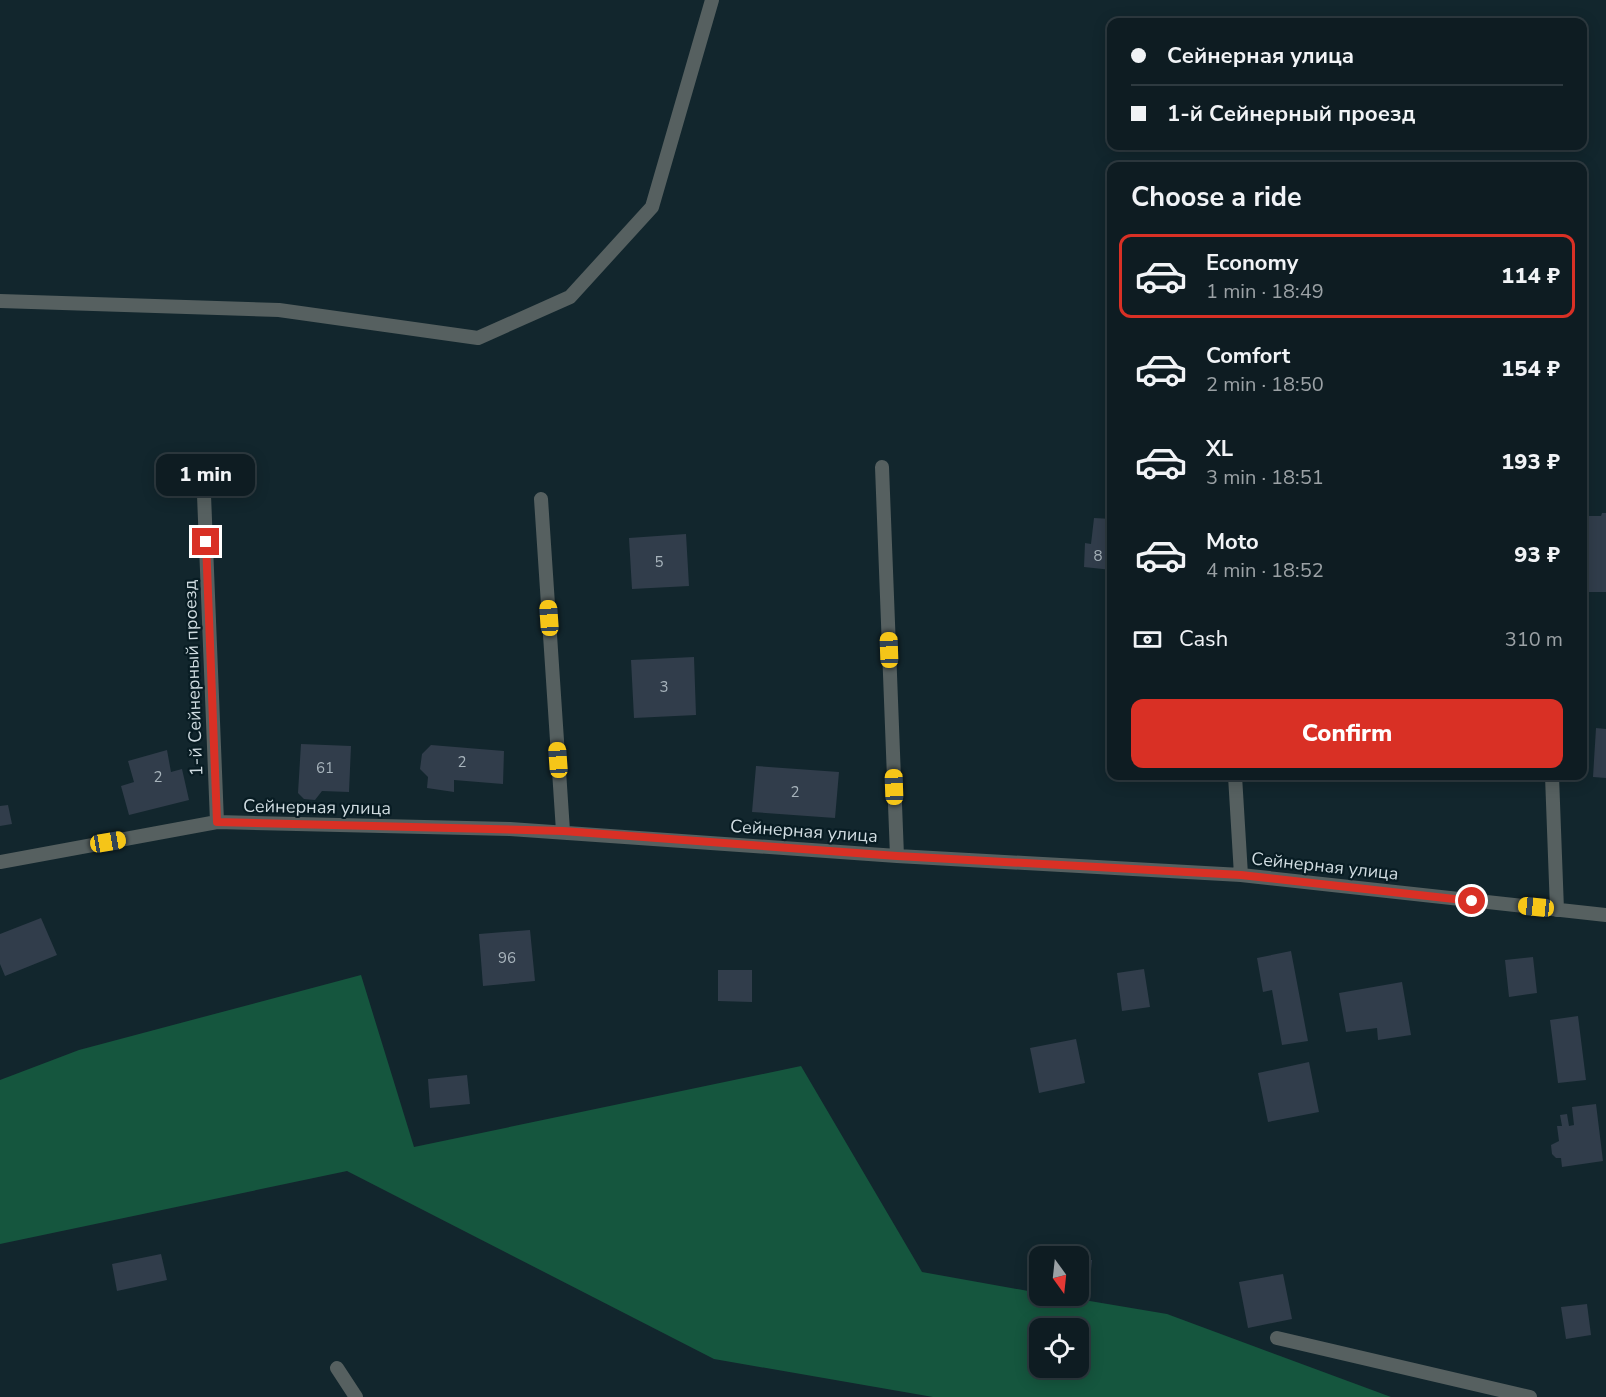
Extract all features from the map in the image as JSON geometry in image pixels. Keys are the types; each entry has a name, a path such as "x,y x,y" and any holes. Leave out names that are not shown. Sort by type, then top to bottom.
{"lane":[{"path":"0,301 279,310 478,338 570,297 652,207 712,0"},
{"path":"882,467 897,856"},
{"name":"1-й Сейнерный проезд","path":"204,495 217,822"},
{"path":"541,499 563,831"},
{"path":"1235,780 1241,875"},
{"path":"1552,780 1557,910"},
{"name":"Сейнерная улица","path":"0,862 217,822 563,831 897,856 1241,875 1606,915"},
{"path":"1276,1338 1530,1397"},
{"path":"338,1368 356,1397"}],"green space":[{"path":"361,975 414,1147 801,1066 922,1272 1029,1291 1029,1306 1089,1306 1089,1301 1167,1314 1391,1397 933,1397 714,1359 347,1171 0,1244 0,1080 79,1050"}],"building":[{"path":"1602,513 1606,513 1606,592 1587,592 1587,516 1601,516"},
{"path":"1094,518 1107,519 1107,569 1084,567 1085,543 1091,544"},
{"path":"686,534 689,586 632,589 629,538"},
{"path":"694,657 696,715 634,718 631,660"},
{"path":"1596,728 1606,729 1606,778 1593,777"},
{"path":"301,744 351,746 349,792 322,791 315,800 304,799 298,793"},
{"path":"431,745 504,751 503,784 454,780 454,792 427,788 428,777 420,769 422,754"},
{"path":"167,750 171,772 182,769 189,800 129,815 121,786 134,782 128,761"},
{"path":"756,766 839,772 835,818 752,812"},
{"path":"8,805 12,824 0,826 0,806"},
{"path":"41,918 57,955 5,976 0,964 0,934"},
{"path":"530,930 535,981 483,986 479,934"},
{"path":"1291,951 1308,1041 1282,1045 1272,990 1263,992 1257,958"},
{"path":"1533,957 1537,993 1509,997 1505,960"},
{"path":"1144,969 1150,1007 1122,1011 1117,973"},
{"path":"718,970 752,970 752,1002 718,1001"},
{"path":"1402,982 1411,1035 1378,1040 1377,1028 1346,1032 1339,993"},
{"path":"1578,1016 1586,1080 1558,1083 1550,1020"},
{"path":"1076,1039 1085,1083 1039,1093 1030,1048"},
{"path":"1309,1062 1319,1112 1268,1122 1258,1073"},
{"path":"467,1075 470,1104 430,1108 428,1079"},
{"path":"1596,1104 1603,1161 1562,1167 1561,1158 1556,1158 1552,1154 1551,1145 1559,1141 1557,1126 1562,1126 1560,1115 1567,1114 1569,1126 1574,1125 1572,1107"},
{"path":"161,1254 167,1280 117,1291 112,1264"},
{"path":"1089,1260 1092,1260 1089,1289"},
{"path":"1283,1274 1292,1319 1248,1328 1239,1282"},
{"path":"1587,1304 1591,1335 1566,1339 1561,1307"}],"route":[{"path":"206,542 217,822 563,831 897,856 1241,875 1472,901"}]}
